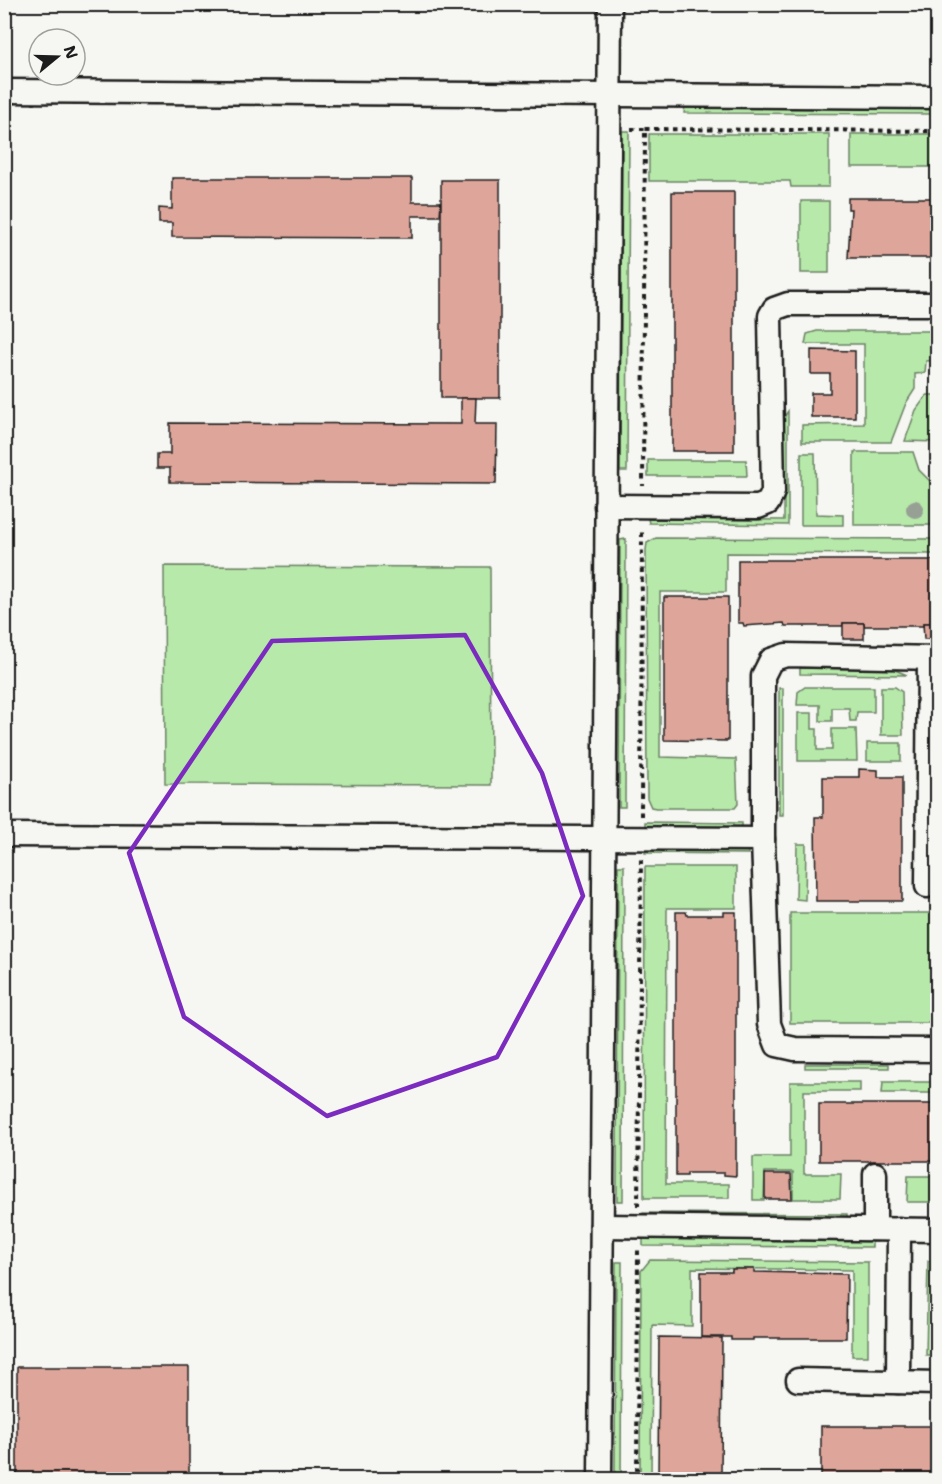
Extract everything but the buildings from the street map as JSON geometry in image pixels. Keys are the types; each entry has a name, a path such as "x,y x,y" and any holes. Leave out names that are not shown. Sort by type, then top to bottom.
{"street":[{"path":"600,1479 610,4"},
{"path":"4,91 938,97"},
{"path":"606,506 758,507 768,503 773,492 770,316 774,309 788,304 938,304"},
{"path":"927,886 933,658 786,655 771,660 762,676 763,839 770,1024 777,1046 795,1049 938,1050"},
{"path":"4,834 763,839"},
{"path":"875,1174 875,1229"},
{"path":"602,1226 938,1230"},
{"path":"898,1382 899,1229"},
{"path":"798,1380 938,1383"}],"path":[{"path":"608,128 938,131"},
{"path":"637,1479 645,129"}],"highlighted area":[{"path":"465,635 542,773 583,896 497,1057 327,1116 184,1017 129,853 272,641"}],"green space":[{"path":"685,106 938,108 937,114 684,113"},
{"path":"622,131 629,131 627,471 620,471"},
{"path":"649,134 829,134 829,187 791,187 790,181 649,181"},
{"path":"851,134 937,134 937,167 851,167"},
{"path":"801,201 829,201 829,273 801,273"},
{"path":"817,331 937,331 937,360 926,361 925,373 915,374 915,389 906,403 891,442 802,442 802,425 864,424 864,344 805,344 807,334"},
{"path":"927,395 937,395 937,442 905,441 916,410"},
{"path":"788,411 788,525 649,523 648,519 784,520 784,417"},
{"path":"854,452 913,452 919,470 937,488 937,525 854,525"},
{"path":"801,453 815,453 816,514 843,515 843,525 801,525"},
{"path":"648,460 746,460 747,476 648,476"},
{"path":"656,538 937,539 937,554 726,553 726,592 660,592 660,757 736,759 738,804 735,808 656,808 651,807 647,798 646,550 647,543"},
{"path":"626,539 625,807 619,807 620,540"},
{"path":"164,566 490,567 491,785 165,784"},
{"path":"800,668 893,669 907,675 800,674"},
{"path":"805,687 874,687 874,712 857,712 856,721 850,721 849,708 832,708 832,721 820,721 820,705 797,705 798,692"},
{"path":"881,687 895,687 902,692 903,735 881,735"},
{"path":"779,688 783,688 783,815 779,815"},
{"path":"798,713 812,713 812,729 817,729 817,750 832,750 832,729 856,729 857,761 798,761"},
{"path":"867,743 901,743 901,761 867,761"},
{"path":"645,822 742,823 742,827 645,827"},
{"path":"797,844 806,844 805,900 796,899"},
{"path":"645,848 748,849 748,854 645,853"},
{"path":"618,866 624,866 623,1201 617,1201"},
{"path":"645,867 736,867 736,908 667,908 666,1184 729,1184 729,1198 644,1198"},
{"path":"790,913 937,913 937,1023 790,1023"},
{"path":"805,1064 889,1064 889,1068 805,1068"},
{"path":"790,1082 860,1082 860,1091 804,1091 804,1174 841,1174 840,1199 793,1199 793,1172 765,1172 764,1200 753,1200 753,1157 790,1157"},
{"path":"883,1082 937,1082 937,1093 882,1093"},
{"path":"908,1176 937,1176 937,1202 907,1202"},
{"path":"643,1213 847,1214 847,1218 643,1218"},
{"path":"643,1239 872,1240 872,1247 643,1246"},
{"path":"650,1260 868,1262 868,1356 852,1356 852,1270 692,1268 692,1326 652,1325 651,1479 640,1479 641,1271"},
{"path":"928,1261 937,1261 937,1355 926,1355"},
{"path":"616,1262 622,1262 621,1480 615,1479"}]}
